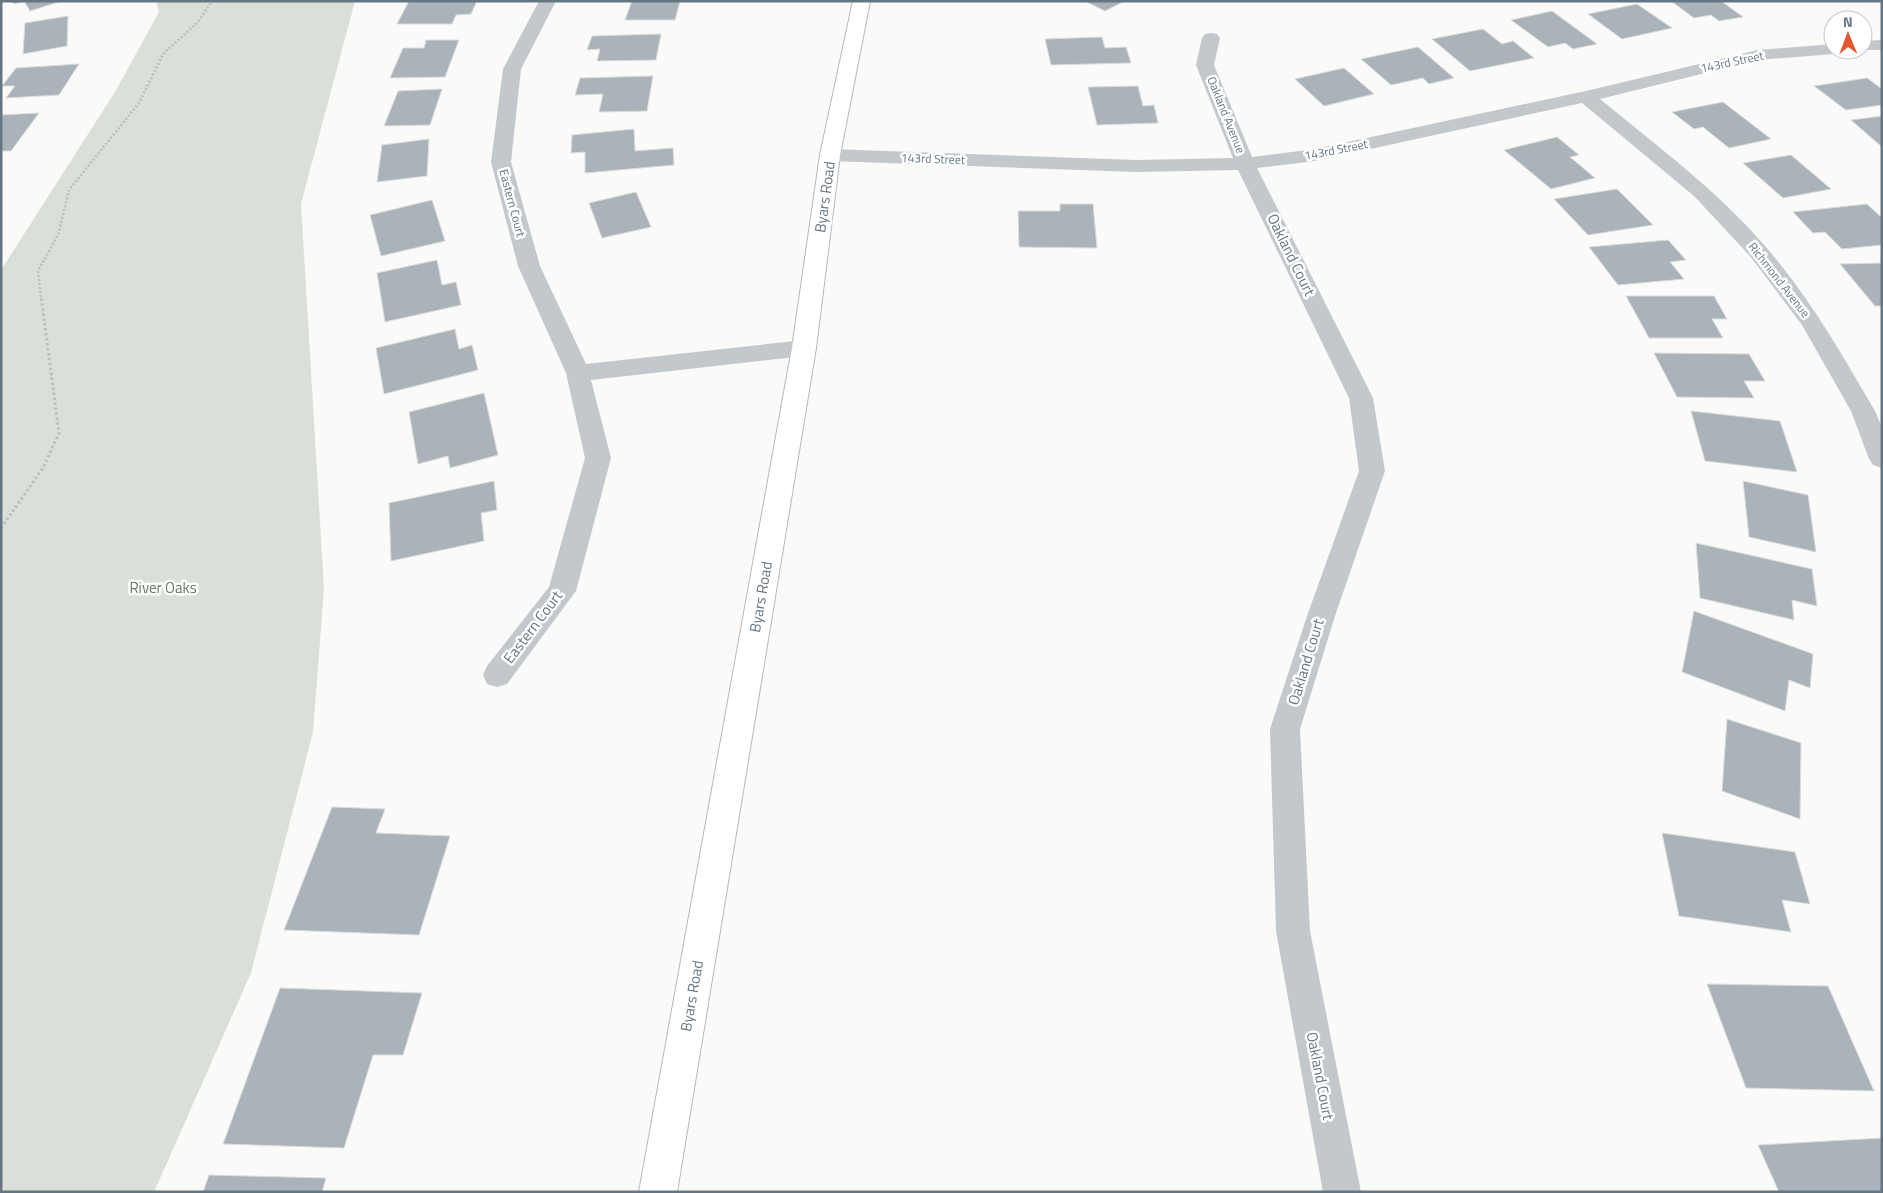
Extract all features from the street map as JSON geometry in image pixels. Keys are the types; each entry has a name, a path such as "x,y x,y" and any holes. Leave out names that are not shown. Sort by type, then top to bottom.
{"street":[{"name":"Eastern Court","path":"497,676 562,591 598,458 578,373 529,266 501,162 512,70 548,1"},
{"name":"Byars Road","path":"658,1192 804,348 830,155 862,1"},
{"name":"Oakland Avenue","path":"1211,38 1205,65 1246,164"},
{"name":"143rd Street","path":"830,155 1136,166 1246,164 1315,155 1586,97 1758,55 1823,50"},
{"name":"Richmond Avenue","path":"1586,97 1701,192 1758,251 1811,322 1863,411 1882,459"},
{"name":"Oakland Court","path":"1246,164 1361,398 1372,471 1321,616 1285,730 1293,931 1342,1192"},
{"path":"578,373 804,348"}],"path":[{"path":"1,528 43,468 59,433 38,271 58,235 69,190 139,104 163,54 198,22 212,1"}],"green space":[{"name":"River Oaks","path":"156,1 355,1 301,204 324,589 313,732 251,973 154,1192 1,1192 1,270 115,92 159,12"}],"building":[{"path":"12,1 24,1 14,4"},
{"path":"24,1 62,1 30,11"},
{"path":"409,1 477,1 471,14 456,15 452,24 397,24"},
{"path":"632,1 680,1 675,20 625,20"},
{"path":"1085,1 1125,1 1105,11"},
{"path":"1671,1 1721,1 1743,17 1719,21 1711,15 1694,18"},
{"path":"1637,4 1672,28 1622,39 1588,14"},
{"path":"1552,11 1597,44 1573,49 1565,43 1548,47 1511,20"},
{"path":"68,16 67,46 23,54 25,23"},
{"path":"1483,29 1502,44 1513,41 1534,58 1470,71 1432,39"},
{"path":"661,34 656,60 597,61 600,49 587,50 592,36"},
{"path":"1102,37 1105,48 1126,47 1131,63 1051,65 1045,39"},
{"path":"426,40 459,40 445,77 390,78 403,48 424,48"},
{"path":"1418,47 1454,78 1429,84 1423,78 1391,85 1361,59"},
{"path":"79,64 59,95 6,98 15,86 2,86 16,68"},
{"path":"1344,68 1374,94 1324,106 1295,79"},
{"path":"653,76 647,111 599,112 603,94 575,95 580,78"},
{"path":"1867,78 1882,89 1882,105 1846,110 1814,86"},
{"path":"1138,86 1143,106 1154,105 1158,123 1097,125 1088,87"},
{"path":"442,89 430,125 384,126 398,91"},
{"path":"1723,102 1771,139 1729,148 1703,127 1694,129 1672,112"},
{"path":"39,113 11,151 1,151 1,115"},
{"path":"1882,116 1882,147 1851,120"},
{"path":"634,129 635,151 673,148 674,165 585,173 585,152 571,153 572,135"},
{"path":"1557,137 1579,155 1570,157 1595,178 1551,189 1504,150"},
{"path":"429,139 427,176 377,182 382,145"},
{"path":"1791,155 1831,189 1783,198 1743,163"},
{"path":"1617,189 1653,225 1588,235 1554,199"},
{"path":"636,192 651,227 602,238 589,203"},
{"path":"432,200 445,241 381,256 370,215"},
{"path":"1060,204 1093,204 1097,248 1019,247 1018,211 1060,211"},
{"path":"1867,204 1882,218 1882,245 1842,249 1825,232 1813,233 1793,212"},
{"path":"1668,240 1686,260 1670,262 1684,279 1618,285 1589,247"},
{"path":"437,260 442,285 456,282 461,305 385,322 377,273"},
{"path":"1882,263 1882,306 1875,306 1840,264"},
{"path":"1626,296 1714,296 1727,319 1712,319 1723,338 1649,338"},
{"path":"455,329 459,349 472,345 478,370 384,394 376,348"},
{"path":"1654,353 1749,354 1765,381 1744,381 1754,398 1677,397"},
{"path":"484,393 498,455 450,468 448,456 418,464 409,412"},
{"path":"1691,411 1780,421 1797,472 1705,461"},
{"path":"494,481 497,510 481,513 484,541 391,561 389,503"},
{"path":"1743,481 1808,495 1816,552 1749,537"},
{"path":"1696,543 1812,569 1817,606 1792,600 1794,620 1700,598"},
{"path":"1694,611 1813,654 1810,688 1789,680 1785,711 1682,672"},
{"path":"1727,719 1801,743 1800,819 1722,791"},
{"path":"332,807 385,809 376,833 450,836 419,935 284,930"},
{"path":"1662,833 1795,852 1810,904 1782,900 1791,932 1679,916"},
{"path":"1707,984 1828,986 1874,1091 1746,1088"},
{"path":"280,988 422,993 403,1055 373,1055 344,1148 223,1144"},
{"path":"1882,1138 1882,1192 1779,1192 1758,1145"},
{"path":"209,1175 326,1178 322,1192 203,1192"}]}
